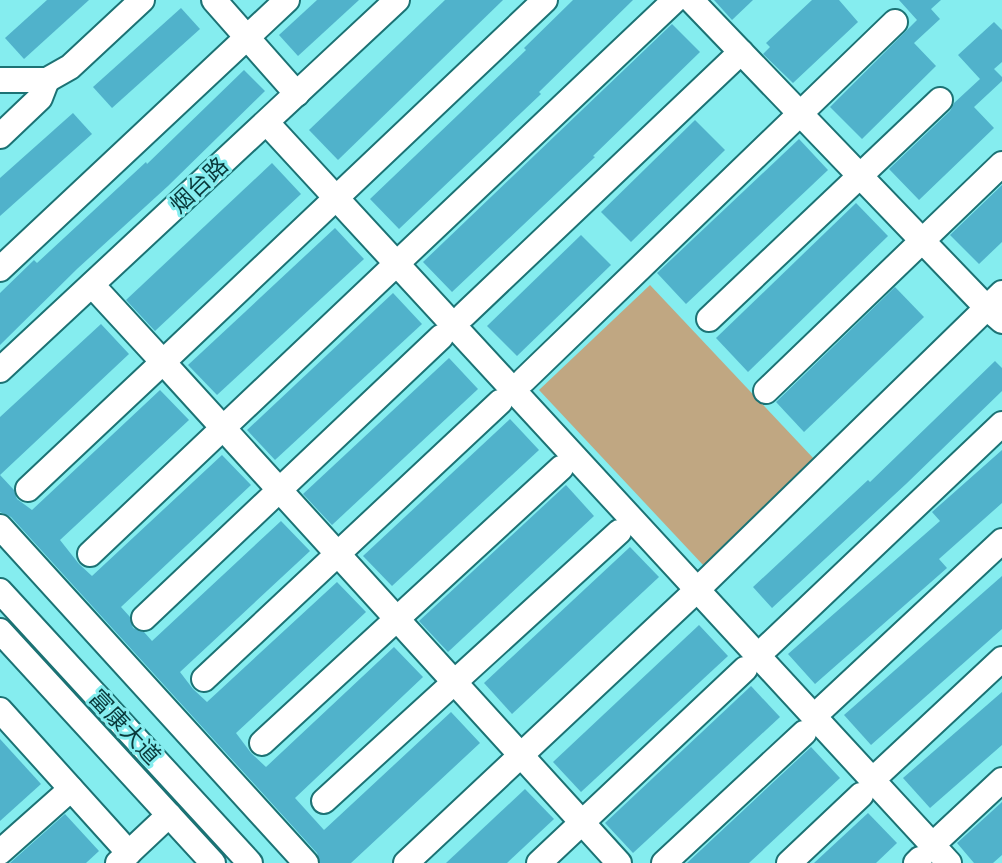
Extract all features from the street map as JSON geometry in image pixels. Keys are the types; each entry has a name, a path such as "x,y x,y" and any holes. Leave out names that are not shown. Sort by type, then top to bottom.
{"street":[{"path":"0,80 47,80 70,67 142,0"},
{"path":"214,0 297,94"},
{"path":"2,262 287,0"},
{"name":"烟台路","path":"0,370 397,0"},
{"path":"28,488 545,0"},
{"path":"90,554 676,0"},
{"path":"406,863 997,307 922,241 691,0"},
{"path":"524,380 895,22"},
{"path":"464,314 741,52"},
{"path":"0,136 40,98 47,80"},
{"path":"709,319 940,100"},
{"path":"267,123 949,863"},
{"path":"766,391 1002,164"},
{"path":"92,285 619,863"},
{"path":"144,618 441,337"},
{"path":"204,679 500,402"},
{"path":"768,646 1002,424"},
{"path":"262,743 561,468"},
{"path":"0,527 306,863"},
{"path":"324,801 620,532"},
{"path":"824,707 1002,541"},
{"name":"富康大道","path":"0,591 237,859"},
{"name":"富康大道","path":"0,631 213,863"},
{"path":"882,771 1002,659"},
{"path":"539,863 745,669"},
{"path":"5,725 71,789 123,858 169,816"},
{"path":"664,863 804,733"},
{"path":"942,836 1002,780"},
{"path":"0,852 71,789"},
{"path":"789,863 861,795"}],"shaded area":[{"path":"650,285 815,460 704,566 539,390"}],"building":[{"path":"47,0 89,0 24,59 5,38"},
{"path":"317,0 359,0 298,56 279,35"},
{"path":"445,0 503,0 338,160 309,130"},
{"path":"573,0 633,0 539,92 541,94 399,229 370,199 526,50 524,48"},
{"path":"714,0 753,0 732,20"},
{"path":"812,0 839,0 858,22 793,83 763,54 770,47 766,43"},
{"path":"899,0 941,0 931,9 940,19 914,43 936,66 862,139 830,107 917,20"},
{"path":"181,8 200,29 112,108 93,87"},
{"path":"994,22 1002,30 1002,62 994,69 1002,77 1002,81 974,107 994,128 919,200 889,169 980,79 958,55"},
{"path":"672,24 700,52 593,156 595,157 452,292 423,262"},
{"path":"244,70 265,91 0,345 0,293 34,260 37,263 146,162 147,164"},
{"path":"73,113 92,134 0,216 0,178"},
{"path":"695,120 725,150 631,242 601,212"},
{"path":"799,139 828,170 686,304 657,273"},
{"path":"272,163 301,194 155,331 126,300"},
{"path":"1002,185 1002,242 979,264 950,235"},
{"path":"856,203 888,236 748,372 716,338"},
{"path":"335,228 364,259 217,395 188,365"},
{"path":"581,235 611,265 517,356 487,326"},
{"path":"895,287 924,317 804,432 776,402"},
{"path":"393,293 422,324 275,460 247,430"},
{"path":"101,324 129,354 0,475 0,417"},
{"path":"449,358 478,389 332,525 303,494"},
{"path":"995,361 1002,368 1002,391 772,608 753,587 868,480 870,482"},
{"path":"160,390 189,420 60,540 79,564 92,576 222,455 251,485 121,607 130,617 133,628 144,632 152,641 281,521 310,551 180,672 193,689 207,702 337,582 366,612 236,733 251,753 266,767 394,647 423,677 295,798 324,830 451,712 480,743 351,863 320,863 317,853 11,517 0,512 0,475 14,490 17,499 32,510"},
{"path":"510,419 539,450 392,586 363,556"},
{"path":"1002,450 1002,503 939,559 947,568 815,684 788,654 940,521 932,512"},
{"path":"566,485 594,516 448,652 419,621"},
{"path":"630,547 659,577 512,714 484,683"},
{"path":"1002,576 1002,629 871,745 844,715"},
{"path":"699,625 728,656 581,792 553,762"},
{"path":"751,686 780,717 633,853 605,823"},
{"path":"1002,692 1002,745 930,808 903,778"},
{"path":"0,739 41,784 0,821"},
{"path":"811,747 840,778 749,863 687,863"},
{"path":"525,789 554,819 507,863 446,863"},
{"path":"1002,802 1002,855 993,863 974,863 957,843"},
{"path":"868,813 897,843 876,863 814,863"},
{"path":"65,814 99,851 86,863 10,863"}]}
